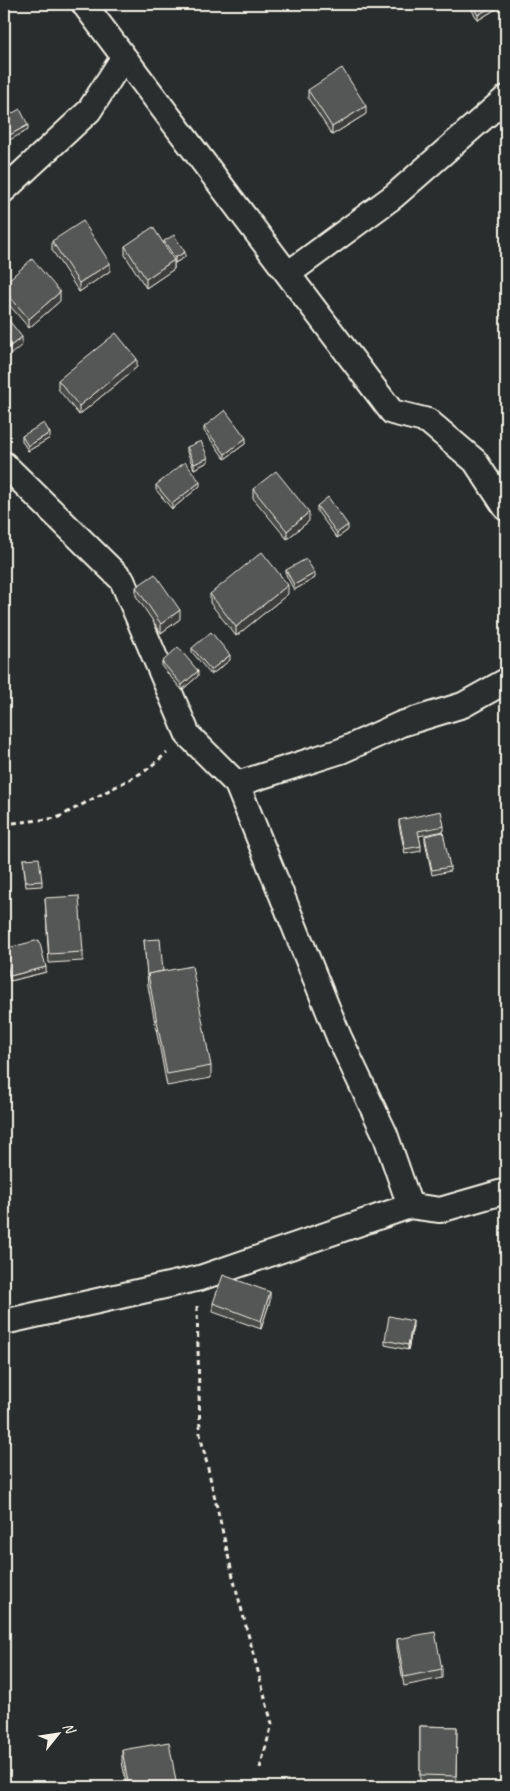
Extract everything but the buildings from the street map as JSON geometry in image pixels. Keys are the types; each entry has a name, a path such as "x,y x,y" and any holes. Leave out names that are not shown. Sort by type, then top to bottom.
{"street":[{"path":"84,4 123,58 289,273 392,412 428,421 475,461 506,508"},
{"path":"4,190 89,111 123,58"},
{"path":"289,273 394,196 506,98"},
{"path":"4,464 122,580 188,735 237,784 339,1037 385,1134 410,1206"},
{"path":"237,784 332,754 401,724 463,705 506,680"},
{"path":"4,1322 200,1278 410,1206 440,1210 506,1190"}],"path":[{"path":"4,824 57,818 144,772 188,735"},
{"path":"200,1278 196,1311 200,1434 234,1581 272,1724 260,1768"}]}
